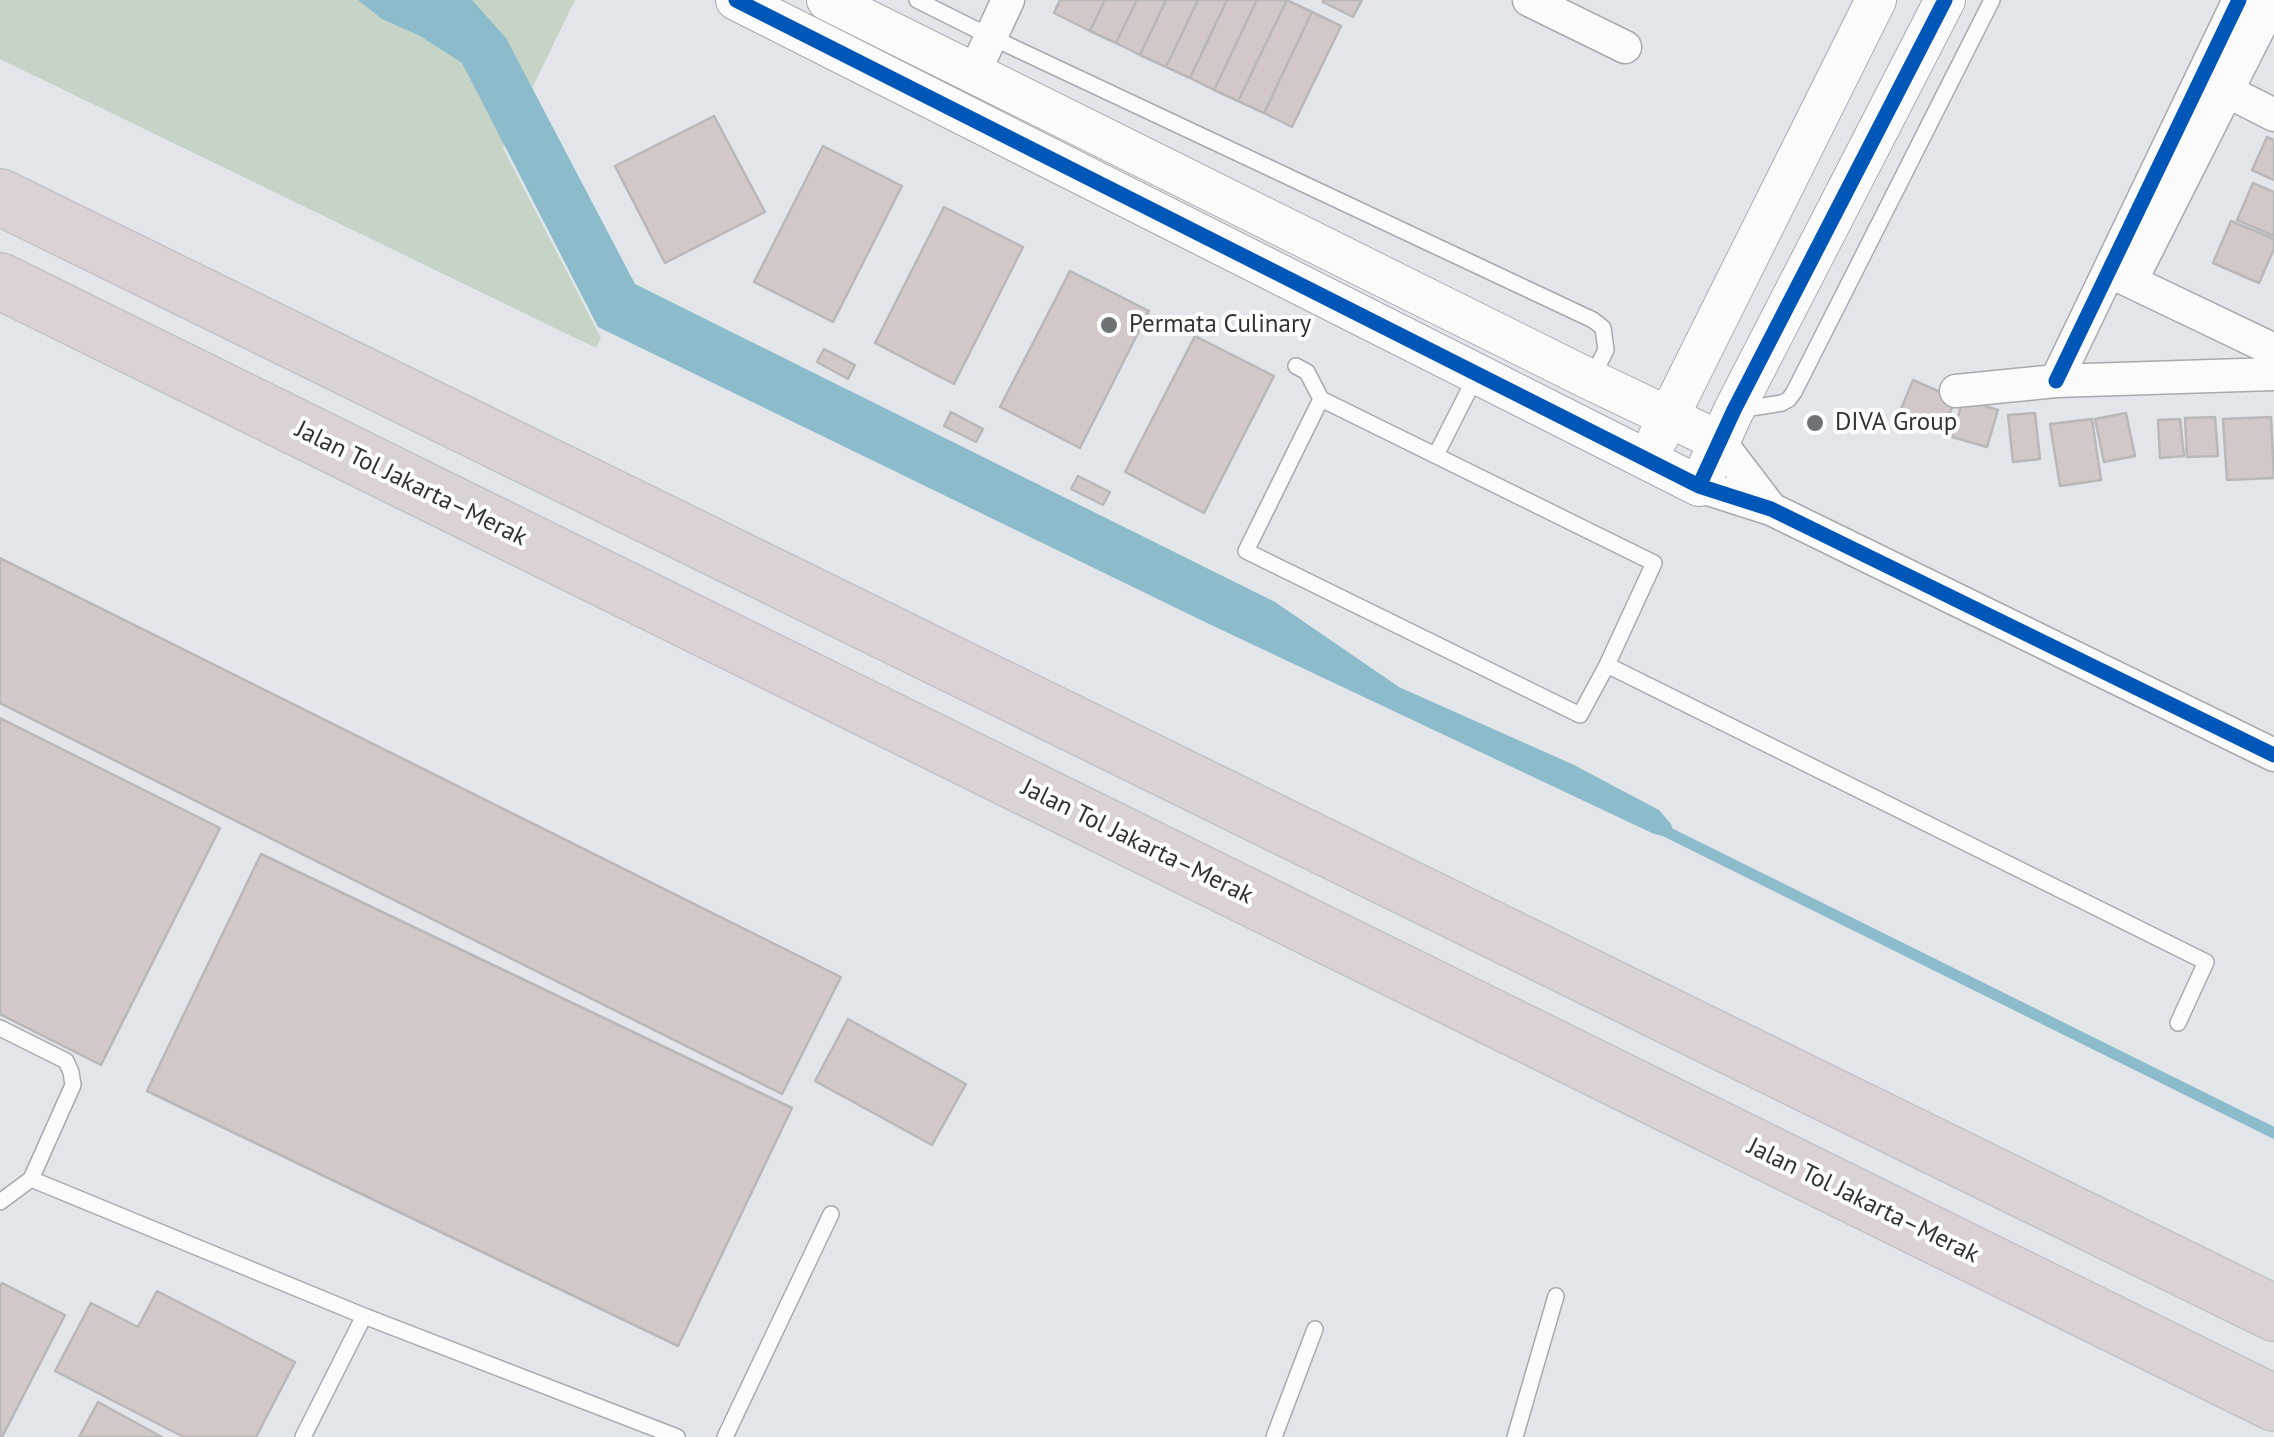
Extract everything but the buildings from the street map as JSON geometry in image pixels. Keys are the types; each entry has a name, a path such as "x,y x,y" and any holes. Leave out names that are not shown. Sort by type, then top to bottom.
{"highway":[{"path":"0,197 2274,1312"},
{"name":"Jalan Tol Jakarta–Merak","path":"0,281 2274,1403"}],"street":[{"path":"736,0 1699,486 1771,509 2274,755"},
{"path":"827,0 982,55 1591,380 1668,417 1727,426"},
{"path":"982,55 1008,0"},
{"path":"1529,0 1625,47"},
{"path":"1647,459 1876,0"},
{"path":"1699,486 1945,0"},
{"path":"2120,276 2239,0"},
{"path":"2056,381 2227,91 2273,0"},
{"path":"2227,91 2274,115"},
{"path":"2120,276 2274,350"},
{"path":"1956,391 2056,381 2274,374"},
{"path":"1727,426 1771,509"}],"lane":[{"path":"917,0 982,55 1593,320 1603,328 1606,350 1591,380"},
{"path":"1727,426 1789,400 1992,0"},
{"path":"1296,366 1307,372 1320,400 1654,563 1580,715 1246,551 1320,400"},
{"path":"1436,456 1477,374"},
{"path":"1607,665 2206,962 2178,1024"},
{"path":"0,1028 66,1061 73,1085 31,1179 0,1202"},
{"path":"31,1179 364,1316 677,1437"},
{"path":"725,1437 831,1214"},
{"path":"1515,1437 1556,1296"},
{"path":"303,1437 364,1316"},
{"path":"1274,1437 1315,1330"}],"green space":[{"path":"0,0 575,0 503,148 601,338 596,348 0,59"}],"water":[{"path":"358,0 472,0 506,38 635,284 1275,602 1399,687 1574,765 1659,810 1673,830 1667,837 1654,834 1207,623 598,327 462,63 420,36 382,19"}],"waterway":[{"path":"1659,828 2274,1133"}],"cycle path":[{"path":"736,0 1699,486 1734,410 1945,0"},
{"path":"2056,381 2239,0"},
{"path":"1699,486 1771,509 2274,755"}],"place":[{"name":"Permata Culinary","path":"1109,325"},
{"name":"DIVA Group","path":"1815,423"}]}
